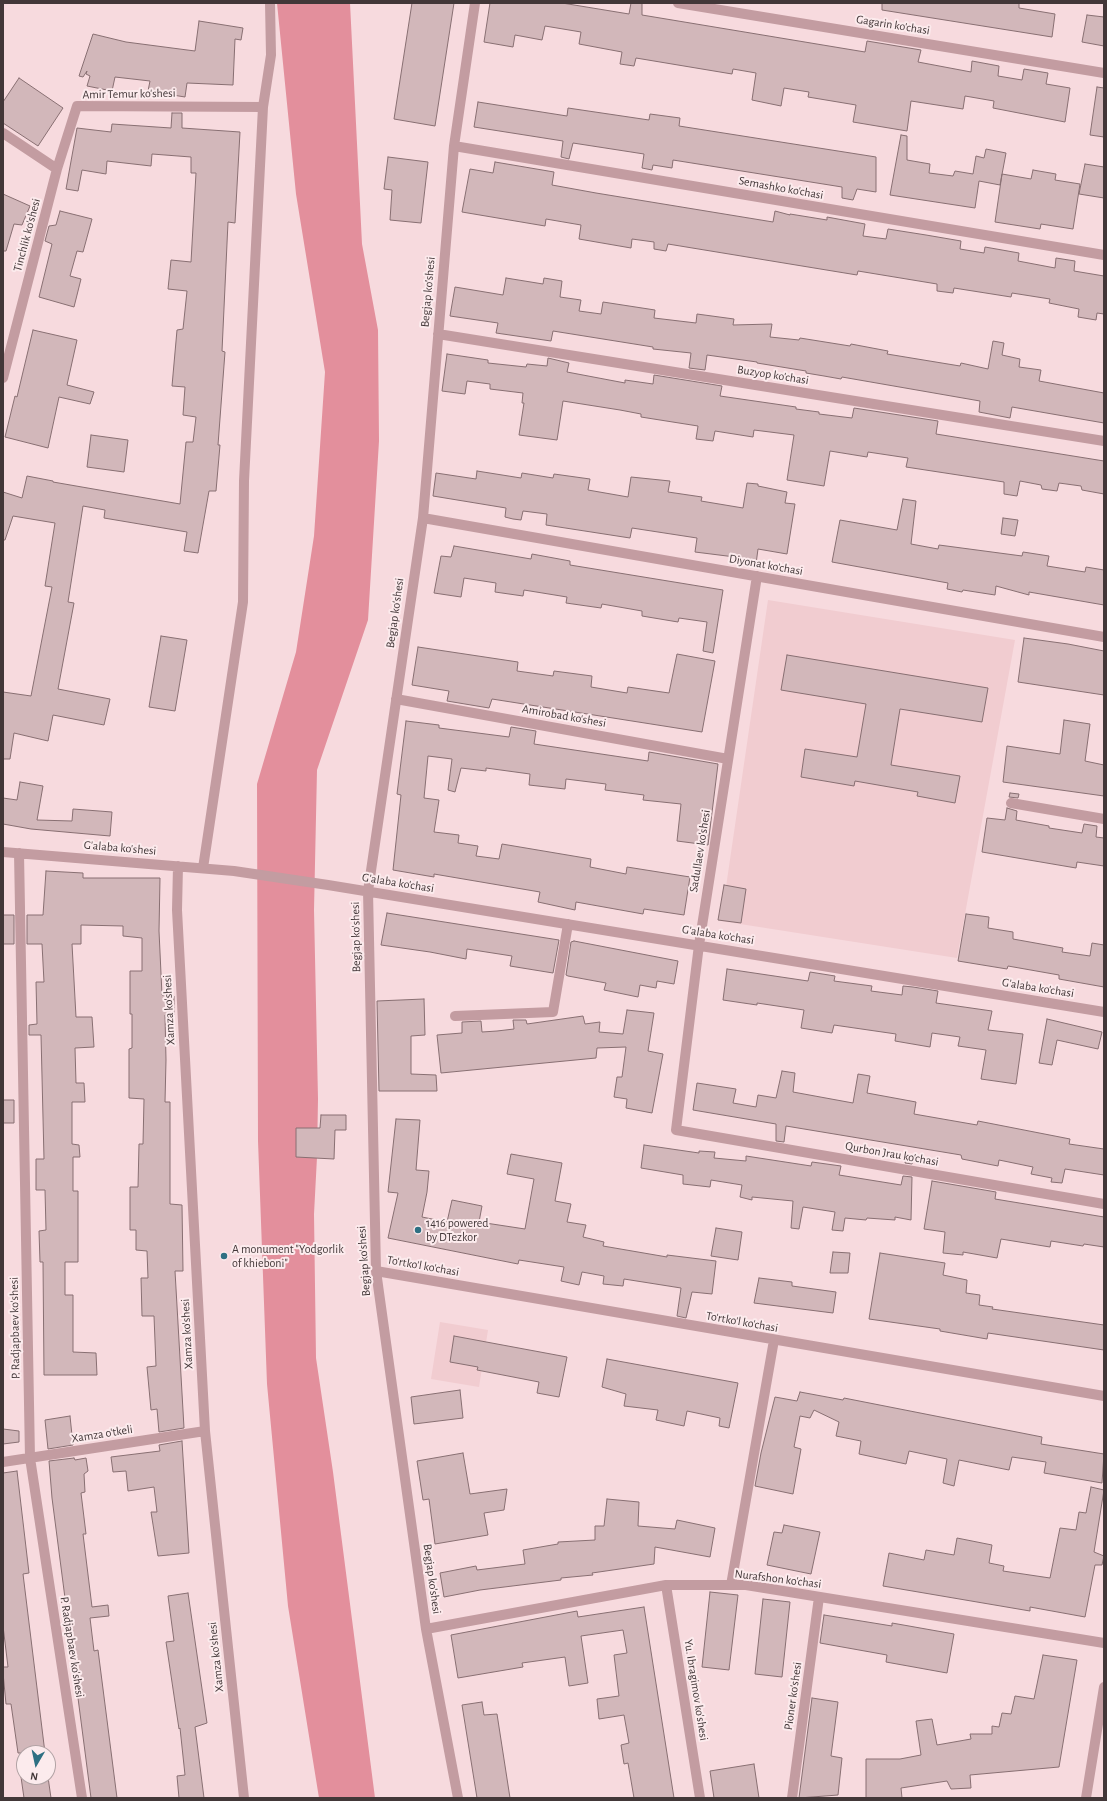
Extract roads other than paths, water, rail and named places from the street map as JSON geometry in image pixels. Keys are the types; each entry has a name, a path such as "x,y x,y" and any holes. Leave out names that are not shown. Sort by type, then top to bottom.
{"street":[{"path":"203,868 243,602 244,482 263,107 271,55 270,3"},
{"name":"Begjap ko'shesi","path":"458,1798 426,1629 376,1271 368,891 423,518 454,146 475,3"},
{"name":"Gagarin ko'chasi","path":"678,3 1104,73"},
{"name":"Amir Temur ko'shesi","path":"57,169 77,106 263,107"},
{"path":"3,132 57,169"},
{"name":"Semashko ko'chasi","path":"454,146 1104,255"},
{"name":"Tinchlik ko'shesi","path":"3,378 57,169"},
{"name":"Buzyop ko'chasi","path":"438,334 1104,441"},
{"name":"Diyonat ko'chasi","path":"423,518 1104,637"},
{"name":"Sadullaev ko'shesi","path":"676,1130 699,945 757,576"},
{"name":"Amirobad ko'shesi","path":"396,699 728,758"},
{"path":"1010,803 1104,819"},
{"name":"G'alaba ko'shesi","path":"3,852 234,871"},
{"name":"P. Radjapbaev ko'shesi","path":"19,853 30,1458 82,1798"},
{"name":"Xamza ko'shesi","path":"178,866 177,910 205,1431 244,1798"},
{"name":"G'alaba ko'chasi","path":"234,871 328,884 1104,1012"},
{"path":"455,1016 553,1012 568,924"},
{"name":"Qurbon Jrau ko'chasi","path":"676,1130 1104,1204"},
{"name":"To'rtko'l ko'chasi","path":"376,1271 1104,1396"},
{"path":"731,1585 774,1340"},
{"name":"Xamza o'tkeli","path":"3,1462 205,1431"},
{"name":"Nurafshon ko'chasi","path":"426,1629 666,1586 746,1585 1104,1643"},
{"name":"Yu. Ibragimov ko'shesi","path":"666,1586 700,1798"},
{"name":"Pioner ko'shesi","path":"792,1798 819,1597"},
{"path":"1085,1798 1104,1687"}],"place":[{"name":"1416 powered by DTezkor","path":"418,1230"},
{"name":"A monument \"Yodgorlik of khieboni\"","path":"224,1256"}]}
